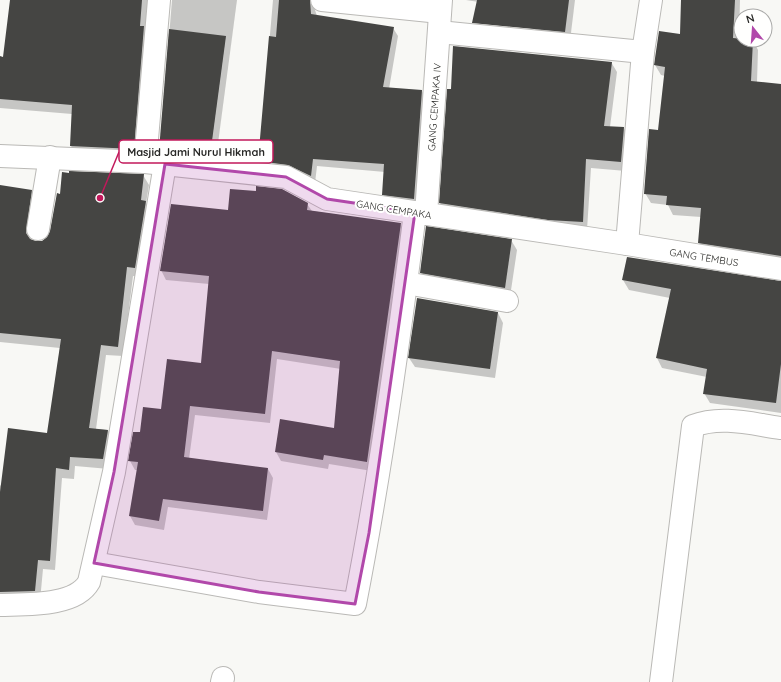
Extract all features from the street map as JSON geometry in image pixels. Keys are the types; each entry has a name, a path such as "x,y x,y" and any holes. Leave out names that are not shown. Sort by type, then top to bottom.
{"street":[{"path":"0,605 44,603 79,594 89,582 94,563 114,472 155,163 159,0"},
{"path":"322,0 440,15 643,52"},
{"path":"627,244 643,52 651,0"},
{"name":"GANG CEMPAKA IV","path":"94,563 259,592 355,604 369,533 406,283 421,213 440,15"},
{"name":"GANG CEMPAKA","path":"0,155 155,163 286,177 327,199 627,244"},
{"path":"38,229 50,157"},
{"name":"GANG TEMBUS","path":"627,244 781,270"},
{"path":"406,283 507,301"},
{"path":"662,674 693,426 704,422 722,420 781,428"}],"highlighted area":[{"path":"165,164 286,177 327,199 415,212 369,533 355,604 259,592 94,563 114,472"}],"building":[{"path":"10,0 142,0 140,26 144,26 134,149 70,146 72,105 0,99 0,56 3,57"},
{"path":"279,0 310,0 311,14 394,27 383,87 422,90 414,199 382,195 384,164 313,159 311,176 288,165 258,161 269,36 276,37"},
{"path":"477,0 569,0 565,32 472,23"},
{"path":"681,0 735,0 735,8 733,8 733,48 753,48 751,81 781,84 781,256 698,243 701,208 666,205 667,196 644,194 649,129 658,130 665,67 654,65 659,31 680,34"},
{"path":"169,29 226,36 210,156 159,150"},
{"path":"453,46 612,62 604,126 624,127 621,162 586,159 583,222 548,220 439,203 447,89 451,89"},
{"path":"69,171 144,174 141,200 146,201 135,268 127,267 118,347 101,345 89,428 108,430 103,459 70,457 69,470 56,468 50,561 38,560 35,591 0,592 0,492 8,428 47,433 61,339 0,333 0,185 32,190 26,233 30,239 42,241 47,237 50,231 57,193 60,194 62,172 69,173"},
{"path":"256,186 282,189 308,203 307,210 401,223 367,462 324,455 323,460 275,452 280,419 334,428 340,361 272,351 265,414 190,406 184,457 268,468 263,511 163,499 159,521 129,516 138,462 128,461 133,432 140,432 143,407 161,409 167,359 201,363 209,276 160,271 171,204 228,210 230,189 256,191"},
{"path":"426,226 512,239 505,288 420,273"},
{"path":"627,257 781,281 781,364 776,403 703,394 707,369 656,358 671,289 622,280"},
{"path":"417,298 498,312 490,369 408,358"}],"place":[{"name":"Masjid Jami Nurul Hikmah","path":"100,198"}]}
